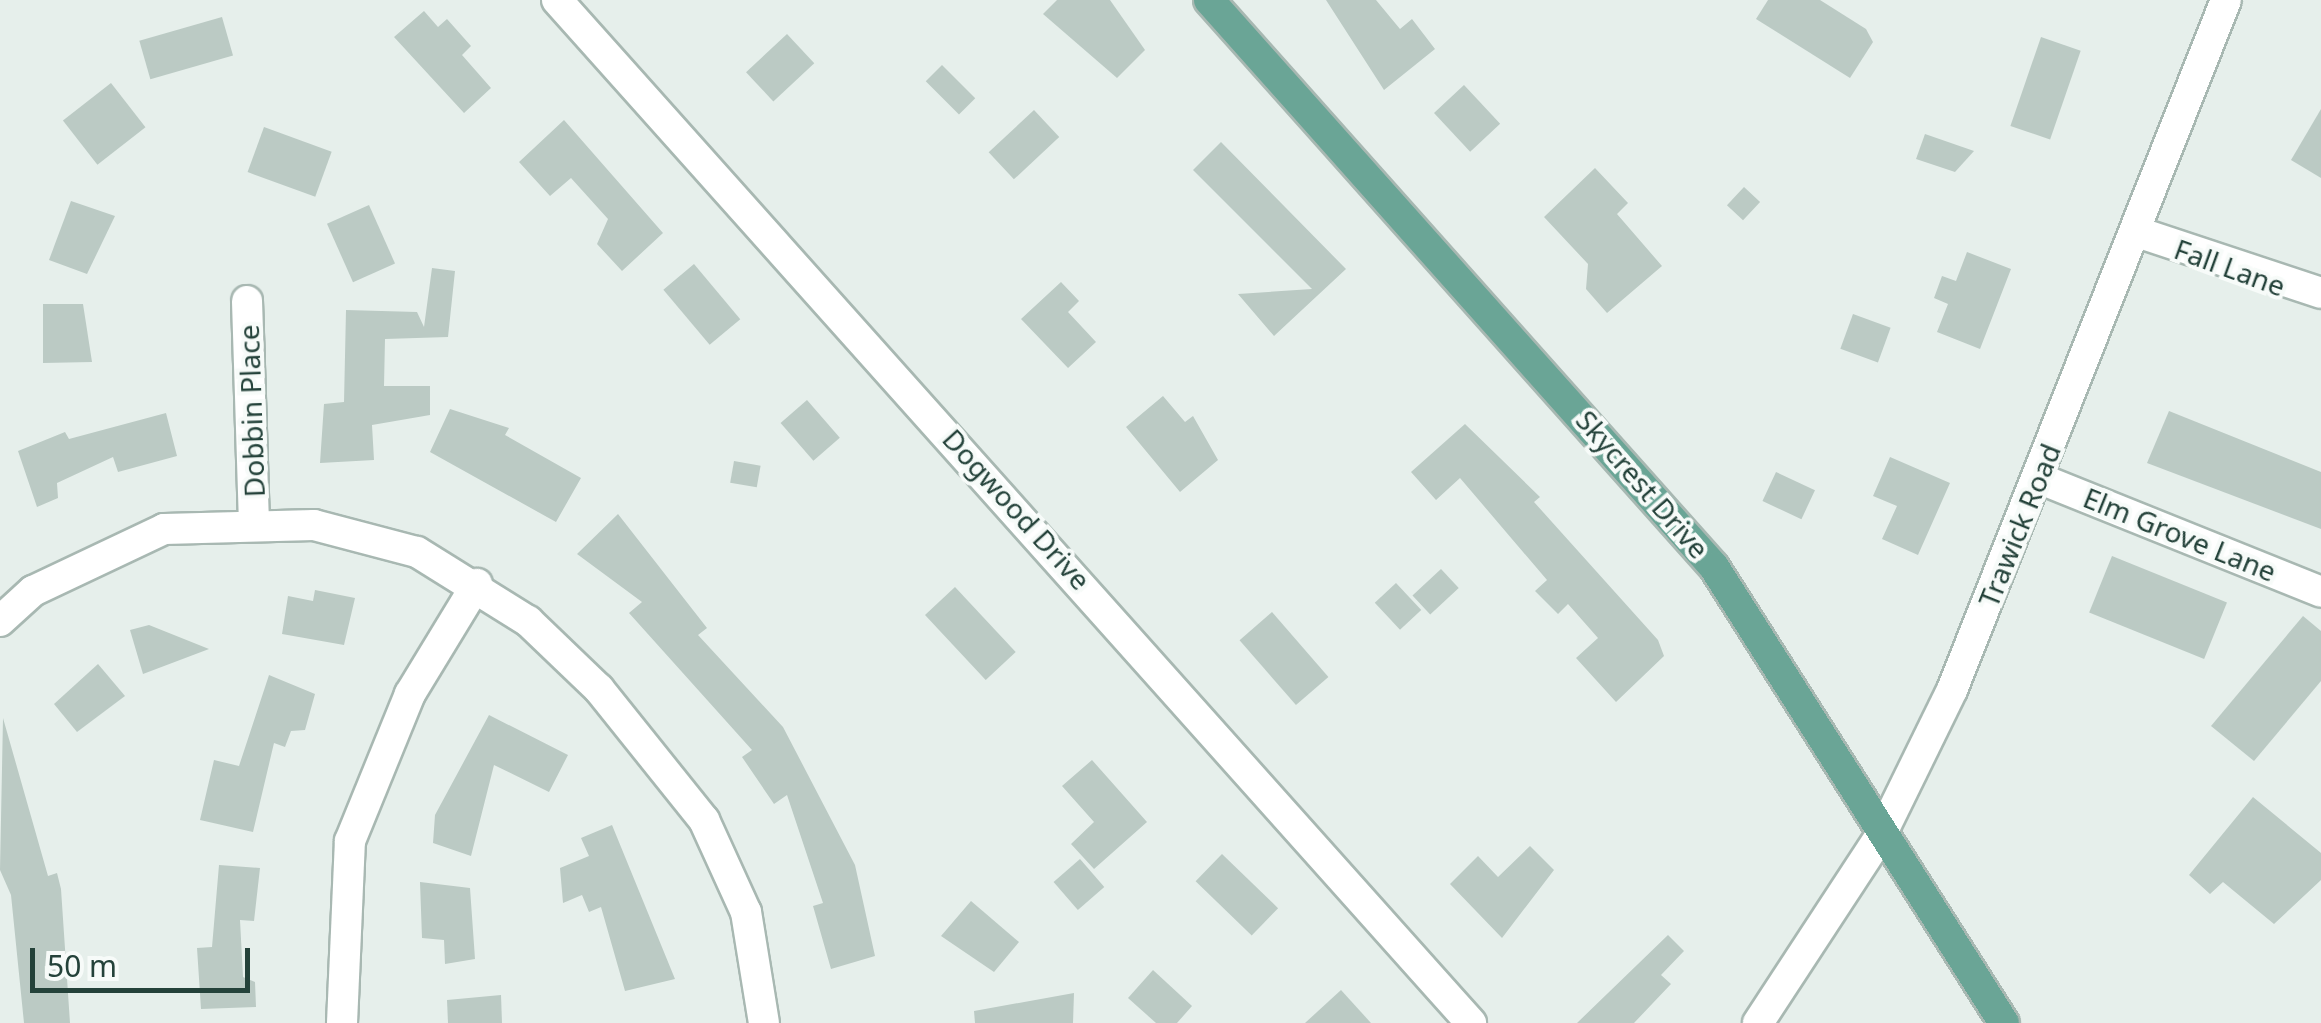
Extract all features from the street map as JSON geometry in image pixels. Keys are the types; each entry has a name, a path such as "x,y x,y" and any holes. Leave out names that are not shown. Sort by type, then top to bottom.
{"main road":[{"name":"Skycrest Drive","path":"1209,0 1686,532 1800,696 1881,835 2004,1023"}],"street":[{"name":"Dogwood Drive","path":"557,0 1471,1023"},
{"name":"Trawick Road","path":"1758,1023 1881,835 1952,690 2140,233 2226,0"},
{"name":"Fall Lane","path":"2140,233 2321,293"},
{"name":"Dobbin Place","path":"247,302 254,520"},
{"name":"Elm Grove Lane","path":"2038,478 2321,592"},
{"path":"0,621 33,591 164,529 254,520 314,525 417,552 477,584 599,689 704,820 746,912 764,1023"},
{"path":"342,1023 350,840 410,694 477,584"}],"building":[{"path":"1057,0 1110,0 1145,50 1117,78 1043,14"},
{"path":"1326,0 1376,0 1400,29 1412,19 1435,49 1384,90"},
{"path":"1768,0 1820,0 1866,29 1873,42 1850,78 1756,19"},
{"path":"424,11 438,27 447,19 471,46 462,55 491,88 464,113 394,37"},
{"path":"222,17 233,55 150,79 139,41"},
{"path":"787,34 814,63 773,101 746,72"},
{"path":"2041,37 2081,51 2050,140 2010,126"},
{"path":"942,65 975,98 959,114 926,81"},
{"path":"111,83 145,127 97,165 63,121"},
{"path":"1464,85 1500,124 1470,152 1434,113"},
{"path":"2321,109 2321,178 2291,160"},
{"path":"1034,110 1059,137 1014,179 989,152"},
{"path":"564,120 663,233 622,271 597,244 608,219 571,178 550,196 519,162"},
{"path":"264,127 332,152 315,197 248,172"},
{"path":"1925,134 1974,151 1955,172 1916,159"},
{"path":"1221,142 1346,269 1274,336 1238,294 1312,289 1193,170"},
{"path":"1595,168 1628,203 1617,214 1662,266 1607,313 1586,289 1588,264 1544,217"},
{"path":"1744,187 1760,202 1743,220 1727,205"},
{"path":"71,201 115,216 87,274 49,260"},
{"path":"369,205 395,263 353,282 327,224"},
{"path":"1967,252 2011,269 1980,349 1937,332 1948,304 1934,298 1942,276 1956,281"},
{"path":"694,264 740,319 710,345 663,290"},
{"path":"432,268 455,271 448,337 385,339 384,386 430,386 430,415 372,425 374,460 320,463 324,404 344,402 346,310 417,312 424,327"},
{"path":"1061,282 1079,301 1068,312 1096,342 1068,368 1021,319"},
{"path":"43,304 83,304 92,362 43,363"},
{"path":"1853,314 1891,328 1878,362 1840,349"},
{"path":"1163,396 1185,422 1193,416 1218,460 1180,492 1126,427"},
{"path":"807,400 840,438 813,461 781,423"},
{"path":"450,409 509,428 505,435 581,478 556,522 430,452"},
{"path":"2169,411 2321,472 2321,529 2147,463"},
{"path":"166,413 177,456 118,472 113,457 57,483 58,498 37,507 18,451 65,432 69,439"},
{"path":"1465,424 1540,497 1534,502 1658,640 1664,656 1616,702 1576,658 1598,638 1568,604 1558,614 1535,591 1547,580 1460,478 1436,500 1411,472"},
{"path":"1890,457 1950,483 1918,555 1882,539 1897,506 1873,496"},
{"path":"734,461 761,466 757,487 730,483"},
{"path":"1776,472 1815,490 1801,519 1762,501"},
{"path":"618,514 707,628 698,635 783,727 855,865 875,956 831,969 813,906 823,903 787,795 774,804 742,757 752,750 629,613 642,602 577,554"},
{"path":"2112,556 2227,602 2204,659 2089,613"},
{"path":"1441,569 1459,588 1430,615 1412,596"},
{"path":"1396,583 1421,610 1400,630 1375,603"},
{"path":"955,587 1016,652 986,680 925,615"},
{"path":"315,590 355,598 344,645 282,634 288,596 313,601"},
{"path":"1272,612 1328,677 1296,705 1240,640"},
{"path":"2303,616 2321,631 2321,681 2254,761 2211,726"},
{"path":"149,625 209,649 143,674 130,630"},
{"path":"98,664 125,696 77,732 54,704"},
{"path":"269,675 315,694 305,730 291,731 285,747 274,743 253,832 200,820 214,760 239,766"},
{"path":"489,715 568,755 549,792 494,765 471,856 433,843 435,815"},
{"path":"3,718 48,876 57,873 61,889 70,1023 24,1023 11,895 0,870"},
{"path":"1092,760 1147,822 1094,869 1071,844 1094,822 1062,786"},
{"path":"2253,797 2321,853 2321,880 2274,924 2223,882 2210,894 2189,875"},
{"path":"612,825 675,979 625,991 601,907 589,912 582,895 563,903 560,868 589,856 581,838"},
{"path":"1530,846 1554,870 1502,938 1450,884 1478,856 1498,877"},
{"path":"1222,854 1278,908 1252,936 1196,881"},
{"path":"1080,859 1104,887 1078,910 1054,882"},
{"path":"219,865 260,868 254,921 240,920 243,977 255,982 256,1007 201,1009 197,948 212,947"},
{"path":"420,882 470,888 475,959 445,964 444,940 422,938"},
{"path":"971,901 1019,942 994,972 941,936"},
{"path":"1668,935 1684,951 1661,975 1671,984 1634,1023 1577,1023"},
{"path":"1153,970 1192,1006 1177,1023 1156,1023 1128,998"},
{"path":"1341,990 1371,1023 1305,1023"},
{"path":"1074,993 1073,1023 975,1023 974,1011"},
{"path":"501,995 502,1023 448,1023 447,1000"}]}
